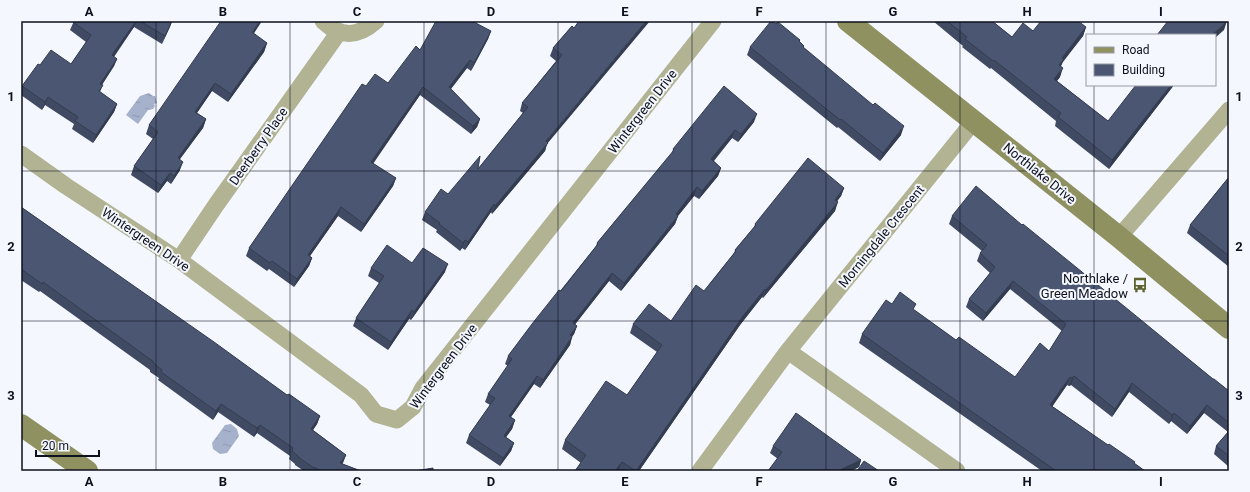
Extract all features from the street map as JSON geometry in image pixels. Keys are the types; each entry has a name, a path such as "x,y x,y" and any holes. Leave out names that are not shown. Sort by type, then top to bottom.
{"street":[{"path":"323,21 331,28 339,32 350,34 362,32 368,29 376,21"},
{"name":"Wintergreen Drive","path":"21,154 66,186 179,260 361,395 376,414 398,420 412,407 423,388 713,21"},
{"name":"Northlake Drive","path":"848,21 1119,237 1229,328"},
{"name":"Deerberry Place","path":"179,260 339,32"},
{"path":"1119,237 1229,110"},
{"name":"Morningdale Crescent","path":"700,471 788,351 974,121"},
{"path":"788,351 957,471"},
{"path":"21,425 87,471"}],"water":[{"path":"149,93 155,96 157,103 154,104 155,106 153,109 148,110 138,124 126,115 140,96"},
{"path":"231,424 237,429 239,436 227,453 220,454 213,449 212,443 225,425"}],"building":[{"path":"136,21 112,55 117,59 100,84 103,85 99,91 117,104 96,135 75,121 78,117 48,97 45,102 22,86 38,64 40,65 51,50 71,64 91,35 73,22"},
{"path":"140,21 172,21 165,36"},
{"path":"221,21 260,21 252,32 267,43 231,94 215,83 195,112 206,119 178,158 183,162 174,176 170,173 161,185 134,166 158,132 149,125"},
{"path":"436,21 472,21 491,31 474,63 470,60 449,87 480,119 473,126 423,87 371,162 396,178 364,224 341,207 308,255 312,258 297,279 272,261 270,263 249,248 362,84 366,86 375,74 388,83 416,46 420,50"},
{"path":"579,21 646,21 546,141 548,143 495,206 494,204 468,242 465,240 463,243 425,212 441,189 448,194 480,156 478,169 528,107 522,103 562,55 553,48 572,26 574,28"},
{"path":"771,21 776,24 778,22 800,40 799,41 804,46 803,47 873,105 875,103 904,126 883,153 750,47"},
{"path":"947,21 992,21 1012,37 1023,23 1033,31 1041,21 1078,21 1086,27 1062,58 1064,59 1059,65 1063,68 1054,79 1108,121 1135,86 1170,86 1112,160 1058,117 1061,113 965,39 967,37"},
{"path":"1168,21 1227,21 1213,34 1158,34"},
{"path":"724,86 757,114 741,134 735,130 711,159 721,168 702,191 697,187 676,214 678,216 624,283 612,273 573,323 577,326 570,335 572,337 543,380 537,376 509,416 515,420 504,436 514,443 503,458 469,435 495,398 488,394 512,359 508,356 559,290 561,291 598,244 597,243 674,150 673,149"},
{"path":"808,158 844,188 835,200 838,202 743,316 636,471 622,462 615,471 575,471 586,455 565,440 606,381 627,395 662,345 633,324 649,304 671,321 696,285 704,291"},
{"path":"1229,177 1229,256 1190,225"},
{"path":"976,186 1022,225 1023,224 1229,391 1229,423 1207,405 1190,426 1174,413 1172,415 1132,383 1115,409 1074,376 1072,378 1070,377 1050,405 1135,462 1134,463 1145,471 1056,471 862,334 886,300 892,304 900,292 916,304 913,309 956,340 959,337 1015,377 1040,343 1049,351 1066,324 1013,281 986,313 969,299 995,267 980,253 987,245 952,216"},
{"path":"21,207 287,395 289,394 320,416 311,429 346,455 340,463 361,471 320,471 298,457 292,451 293,448 260,425 257,428 221,404 216,411 161,372 162,370 153,363 154,362 43,282 42,284 21,269"},
{"path":"387,245 412,263 423,248 448,264 414,312 412,310 391,342 356,318 384,276 371,268"},
{"path":"796,413 861,460 838,471 768,471 782,452 773,446"},
{"path":"1229,431 1229,456 1216,446"},
{"path":"864,461 879,471 857,471"},
{"path":"433,468 433,471 415,471"}],"place":[{"name":"Northlake / Green Meadow","path":"1140,285"}]}
